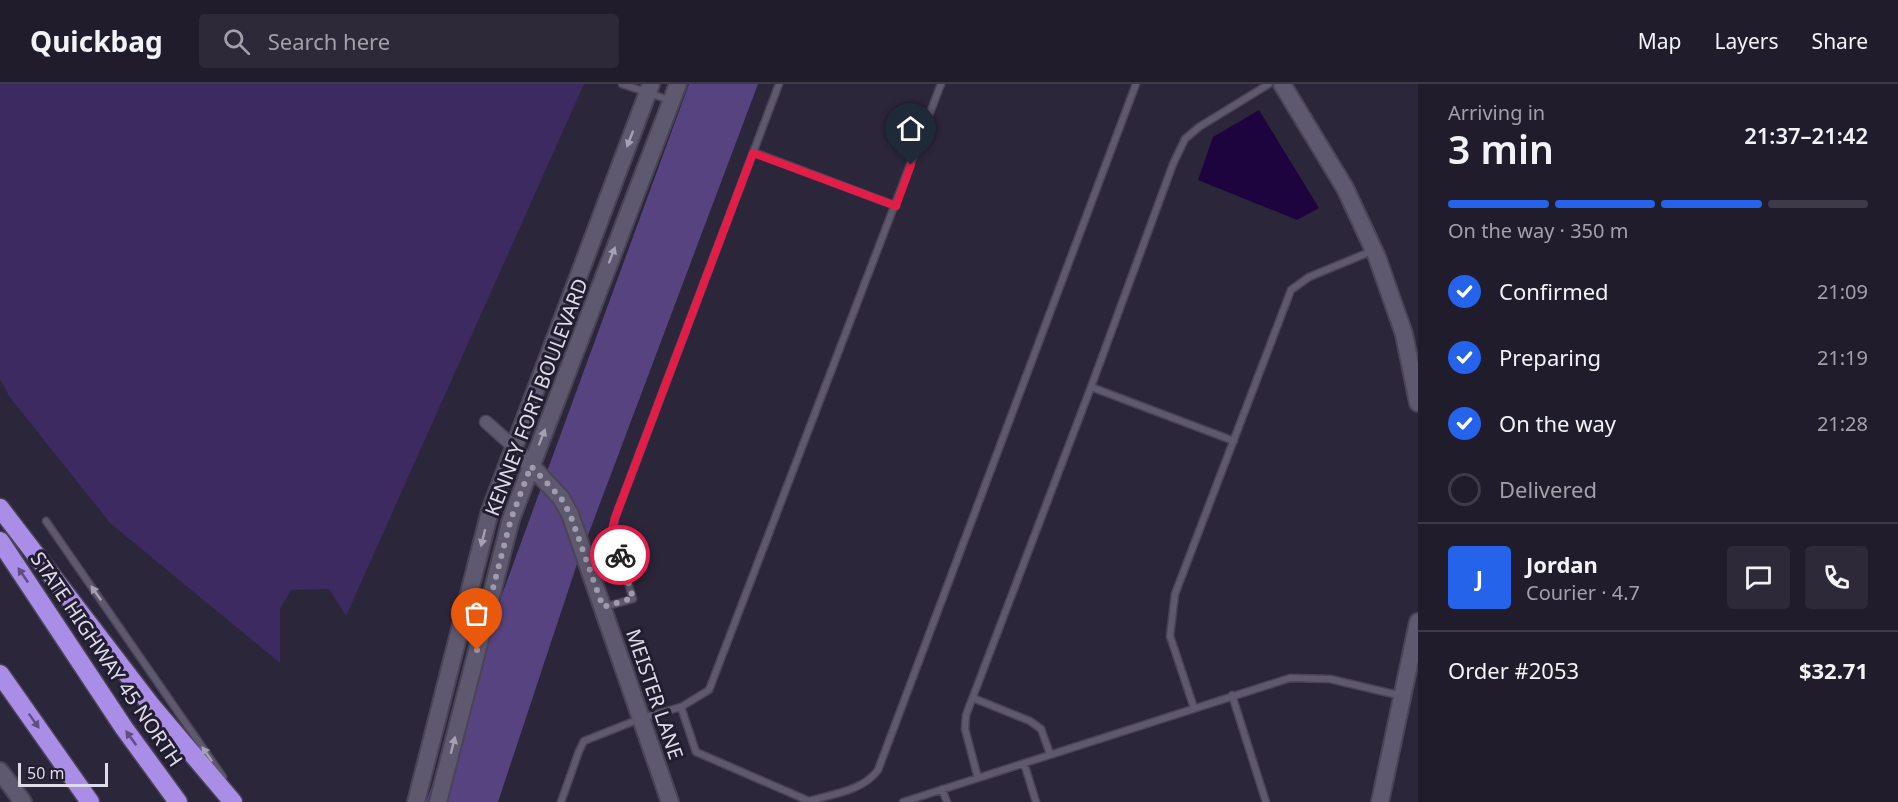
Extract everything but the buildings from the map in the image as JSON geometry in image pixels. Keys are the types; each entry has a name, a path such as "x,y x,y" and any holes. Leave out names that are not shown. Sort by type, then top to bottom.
{"highway":[{"path":"0,508 150,704 233,802"},
{"name":"STATE HIGHWAY 45 NORTH","path":"0,541 124,728 178,802"},
{"path":"0,674 90,802"}],"street":[{"name":"KENNEY FORT BOULEVARD","path":"438,802 511,519 678,84"},
{"path":"1282,84 1345,188 1373,250 1404,334 1418,404"},
{"name":"KENNEY FORT BOULEVARD","path":"416,802 490,511 649,89"},
{"name":"MEISTER LANE","path":"486,422 514,447 561,498 570,514 670,802"},
{"path":"1380,802 1418,622"},
{"path":"0,771 23,802"}],"lane":[{"path":"622,84 649,89 672,100"},
{"path":"603,607 633,598 612,531 615,518 779,84"},
{"path":"561,802 584,741 642,718 681,707 709,690 941,84"},
{"path":"681,707 696,752 808,801 863,784 871,779 878,770 1136,84"},
{"path":"978,778 965,729 966,715 1173,164 1185,139 1199,127 1269,84"},
{"path":"753,153 896,206"},
{"path":"1194,708 1170,636 1175,594 1291,290 1309,277 1373,250"},
{"path":"1091,387 1234,441"},
{"path":"46,521 240,802"},
{"path":"903,802 1290,678 1330,679 1403,696"},
{"path":"1232,696 1266,802"},
{"path":"973,699 1030,721 1041,729 1050,754"},
{"path":"1024,763 1036,802"},
{"path":"942,789 947,802"}],"shaded area":[{"path":"0,84 584,84 346,616 329,589 291,590 280,609 280,663 110,523 9,396 0,379"},
{"path":"689,84 758,84 576,567 498,802 426,802"},
{"path":"1259,110 1319,208 1297,220 1198,180 1213,137"}],"way so far":[{"path":"477,650 511,519 531,466 561,498 570,514 603,607 633,598 620,555"}],"route":[{"path":"620,555 612,531 615,518 753,153 896,206 911,165"}]}
